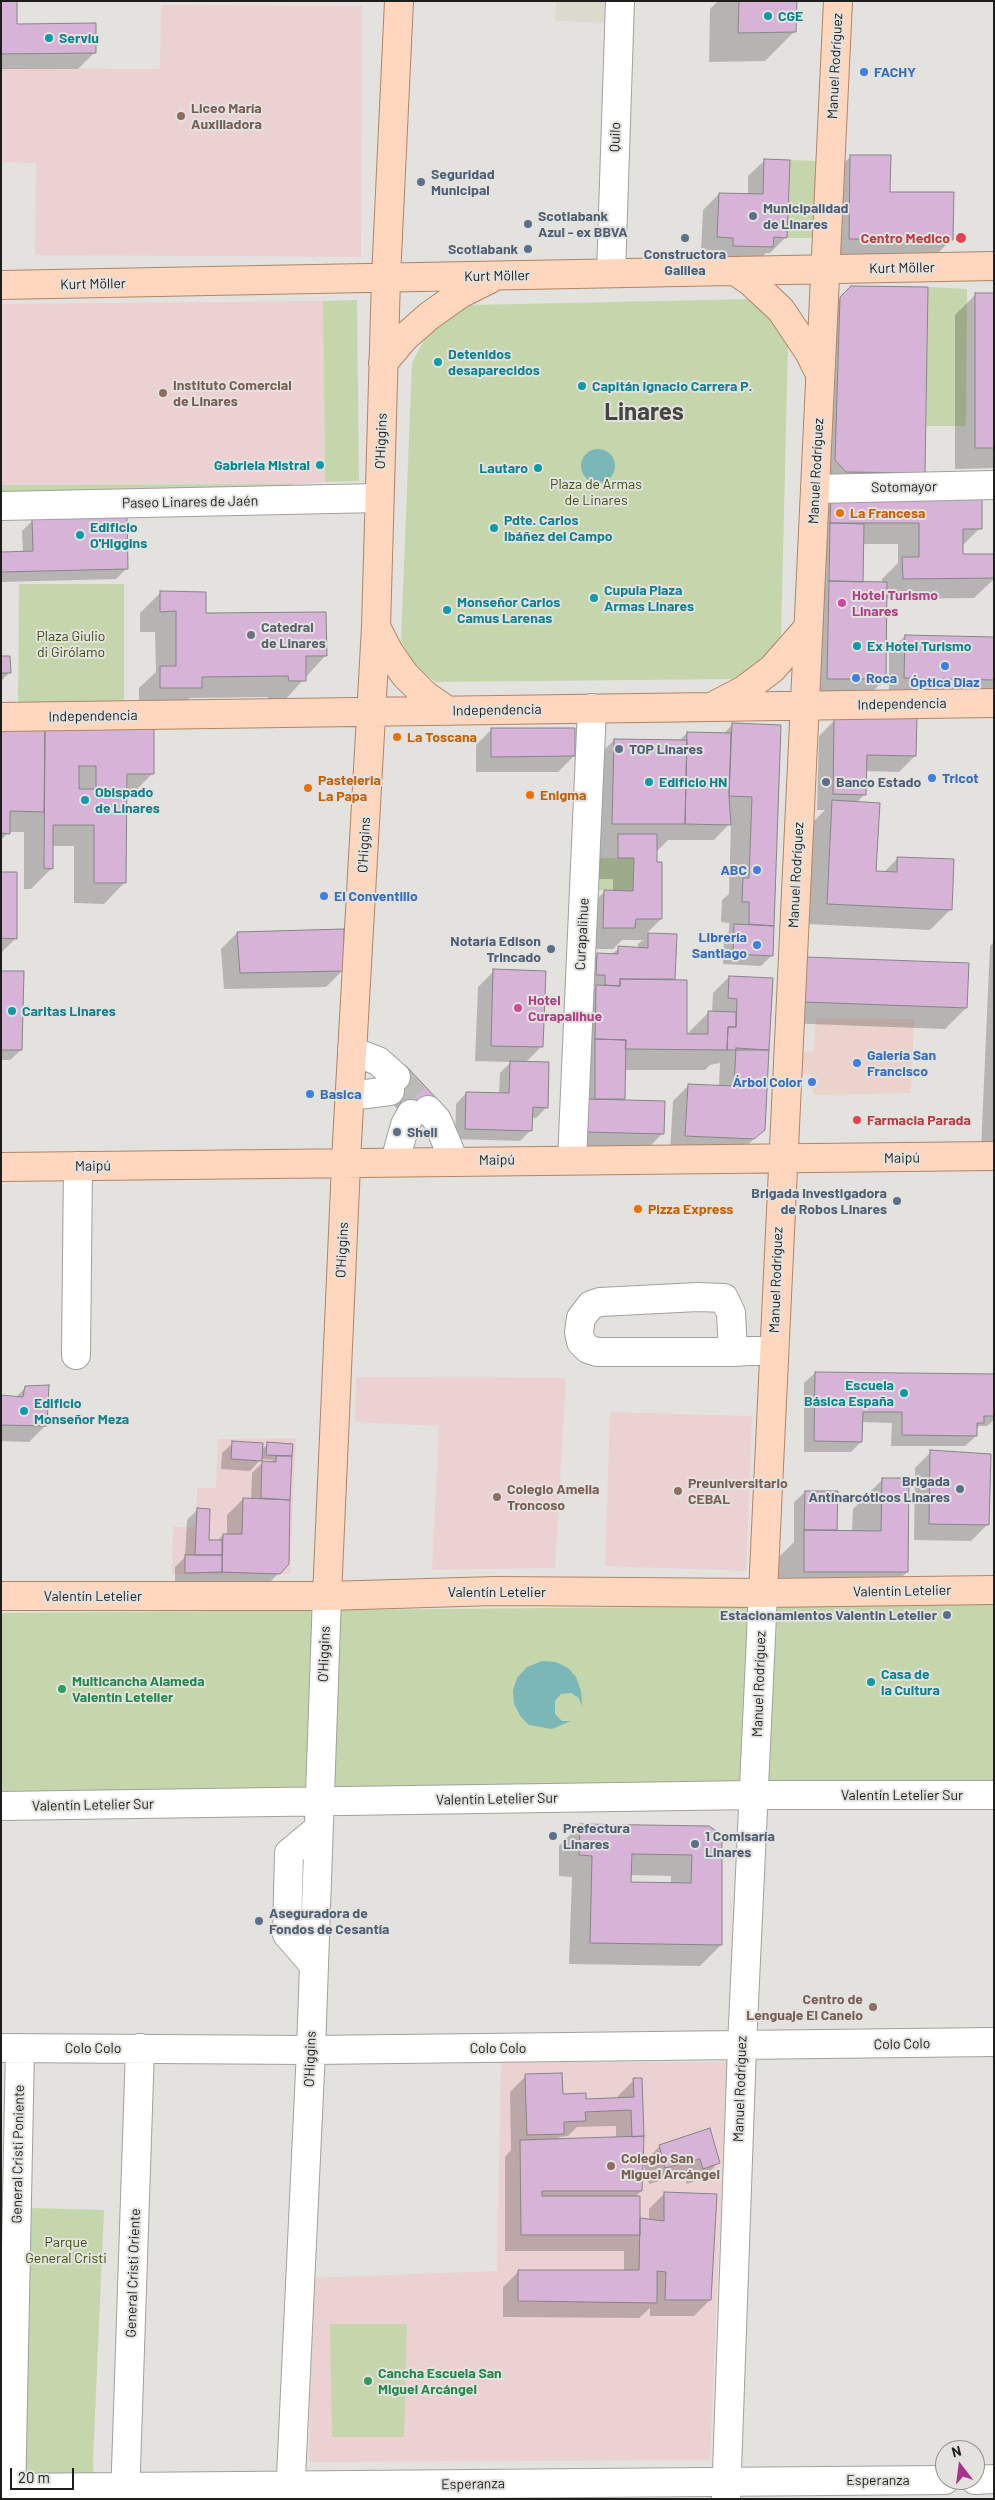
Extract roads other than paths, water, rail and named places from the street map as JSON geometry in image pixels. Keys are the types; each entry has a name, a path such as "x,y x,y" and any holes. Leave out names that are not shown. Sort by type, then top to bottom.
{"main road":[{"name":"O'Higgins","path":"327,1596 346,1162 376,627 386,278 399,1"},
{"name":"Manuel Rodríguez","path":"763,1594 838,1"},
{"name":"Kurt Möller","path":"1,286 994,266"},
{"path":"735,271 751,282 781,310 810,352 820,375"},
{"path":"383,363 404,338 428,316 460,294 496,276"},
{"path":"376,627 389,652 405,675 425,695 448,711"},
{"path":"714,706 744,690 772,669 808,628"},
{"name":"Independencia","path":"1,716 372,713 714,706 994,703"},
{"name":"Maipú","path":"1,1167 395,1161 782,1160 994,1156"},
{"name":"Valentín Letelier","path":"1,1596 327,1596 495,1591 763,1594 994,1590"}],"street":[{"name":"Quilo","path":"611,273 620,1"},
{"name":"Sotomayor","path":"815,489 994,485"},
{"name":"Paseo Linares de Jaén","path":"1,506 379,498"},
{"name":"Curapalihue","path":"572,1160 592,708"},
{"path":"350,1096 393,1084 378,1061 352,1051"},
{"path":"395,1161 405,1125 419,1112 437,1120 454,1161"},
{"path":"76,1355 78,1166"},
{"path":"734,1352 731,1313 724,1298 698,1297 600,1302 591,1306 581,1318 580,1332 582,1342 588,1349 597,1352 734,1352 773,1351"},
{"name":"Manuel Rodríguez","path":"726,2490 742,2046 763,1594"},
{"name":"O'Higgins","path":"290,2492 311,2050 318,1801 327,1596"},
{"name":"Valentín Letelier Sur","path":"1,1806 754,1795 994,1796"},
{"name":"Colo Colo","path":"11,2048 311,2050 994,2042"},
{"name":"General Cristi Poniente","path":"8,2492 11,2048"},
{"name":"General Cristi Oriente","path":"125,2493 140,2048"},
{"name":"Esperanza","path":"8,2492 726,2490 935,2480"}],"water":[{"path":"598,449 610,454 615,466 610,478 598,483 586,478 581,466 586,454"},
{"path":"542,1661 556,1662 568,1668 576,1677 581,1691 582,1707 579,1698 571,1693 561,1694 555,1701 555,1714 562,1721 571,1721 552,1729 529,1725 521,1717 514,1704 513,1690 517,1678 527,1667"}],"tunnel":[{"path":"396,1077 428,1110"}],"place":[{"name":"CGE","path":"768,16"},
{"name":"Serviu","path":"49,38"},
{"name":"FACHY","path":"864,72"},
{"name":"Liceo María Auxiliadora","path":"181,116"},
{"name":"Seguridad Municipal","path":"421,182"},
{"name":"Municipalidad de Linares","path":"753,216"},
{"name":"Scotiabank Azul - ex BBVA","path":"528,224"},
{"name":"Constructora Galilea","path":"685,238"},
{"name":"Centro Medico","path":"961,238"},
{"name":"Scotiabank","path":"528,249"},
{"name":"Detenidos desaparecidos","path":"438,362"},
{"name":"Capitán Ignacio Carrera P.","path":"582,386"},
{"name":"Instituto Comercial de Linares","path":"163,393"},
{"name":"Gabriela Mistral","path":"320,465"},
{"name":"Lautaro","path":"538,468"},
{"name":"La Francesa","path":"840,513"},
{"name":"Pdte. Carlos Ibáñez del Campo","path":"494,528"},
{"name":"Edificio O'Higgins","path":"80,535"},
{"name":"Cupula Plaza Armas Linares","path":"594,598"},
{"name":"Hotel Turismo Linares","path":"842,603"},
{"name":"Monseñor Carlos Camus Larenas","path":"447,610"},
{"name":"Catedral de Linares","path":"251,635"},
{"name":"Ex Hotel Turismo","path":"857,646"},
{"name":"Óptica Diaz","path":"945,666"},
{"name":"Roca","path":"856,678"},
{"name":"La Toscana","path":"397,737"},
{"name":"TOP Linares","path":"619,749"},
{"name":"Tricot","path":"932,778"},
{"name":"Edificio HN","path":"649,782"},
{"name":"Banco Estado","path":"826,782"},
{"name":"Pasteleria La Papa","path":"308,788"},
{"name":"Enigma","path":"530,795"},
{"name":"Obispado de Linares","path":"85,800"},
{"name":"ABC","path":"757,870"},
{"name":"El Conventillo","path":"324,896"},
{"name":"Librería Santiago","path":"757,945"},
{"name":"Notaría Edison Trincado","path":"551,949"},
{"name":"Hotel Curapalihue","path":"518,1008"},
{"name":"Caritas Linares","path":"12,1011"},
{"name":"Galería San Francisco","path":"857,1063"},
{"name":"Árbol Color","path":"812,1082"},
{"name":"Basica","path":"310,1094"},
{"name":"Farmacia Parada","path":"857,1120"},
{"name":"Shell","path":"397,1132"},
{"name":"Brigada Investigadora de Robos Linares","path":"897,1201"},
{"name":"Pizza Express","path":"638,1209"},
{"name":"Escuela Básica España","path":"904,1393"},
{"name":"Edificio Monseñor Meza","path":"24,1411"},
{"name":"Brigada Antinarcóticos Linares","path":"960,1489"},
{"name":"Preuniversitario CEBAL","path":"678,1491"},
{"name":"Colegio Amelia Troncoso","path":"497,1497"},
{"name":"Estacionamientos Valentin Letelier","path":"947,1615"},
{"name":"Casa de la Cultura","path":"871,1682"},
{"name":"Multicancha Alameda Valentín Letelier","path":"62,1689"},
{"name":"Prefectura Linares","path":"553,1836"},
{"name":"1 Comisaría Linares","path":"695,1844"},
{"name":"Aseguradora de Fondos de Cesantía","path":"259,1921"},
{"name":"Centro de Lenguaje El Canelo","path":"873,2007"},
{"name":"Colegio San Miguel Arcángel","path":"611,2166"},
{"name":"Cancha Escuela San Miguel Arcángel","path":"368,2381"}],"district":[{"name":"Linares","path":"644,412"}],"park label":[{"name":"Plaza de Armas de Linares","path":"596,492"},
{"name":"Plaza Giulio di Girólamo","path":"71,644"},
{"name":"Parque General Cristi","path":"66,2250"}]}
